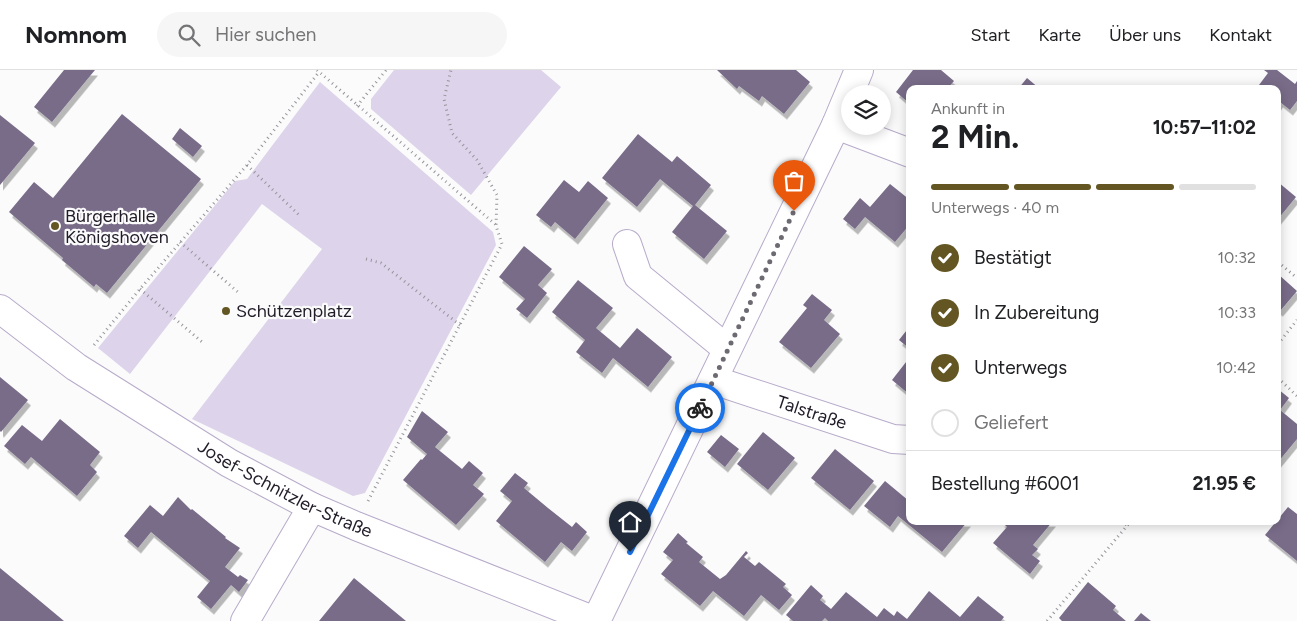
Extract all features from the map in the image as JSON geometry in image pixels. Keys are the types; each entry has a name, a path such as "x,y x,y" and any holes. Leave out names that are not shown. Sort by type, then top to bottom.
{"street":[{"path":"596,621 836,125 854,72"},
{"path":"836,125 906,152"},
{"path":"627,244 638,276 726,349"},
{"name":"Josef-Schnitzler-Straße","path":"0,309 76,367 229,463 312,507 596,621"},
{"name":"Talstraße","path":"713,380 893,439 906,440"},
{"path":"245,621 312,507"}],"path":[{"path":"357,106 386,70"},
{"path":"356,526 502,244 496,226 497,195 477,160 452,133 444,99 451,70"},
{"path":"76,367 140,288 246,165 318,71 496,226"},
{"path":"246,165 299,215"},
{"path":"180,242 239,293"},
{"path":"366,258 381,264 460,325"},
{"path":"1281,265 1297,278"},
{"path":"140,288 202,342"},
{"path":"1281,340 1297,320"},
{"path":"1281,381 1297,396"},
{"path":"1048,621 1128,526"}],"shaded area":[{"path":"394,70 541,70 561,87 471,195 371,109 371,99"},
{"path":"320,82 493,232 496,245 365,493 353,496 192,419 322,249 262,204 130,374 98,348 235,181 247,179"}],"building":[{"path":"64,70 95,70 52,122 34,107"},
{"path":"717,70 796,70 810,82 784,114 762,96 759,101 739,86 737,89"},
{"path":"913,70 941,70 954,81 950,85 906,85 906,101 896,92"},
{"path":"1264,70 1277,70 1295,84 1297,81 1297,101 1290,110 1281,103 1281,85 1259,85 1268,73"},
{"path":"1027,78 1035,85 1021,85"},
{"path":"122,114 201,179 107,293 96,284 94,287 9,212 34,182 53,198"},
{"path":"0,115 35,143 0,185"},
{"path":"180,128 202,146 193,157 172,139"},
{"path":"638,134 672,162 677,156 711,185 695,205 727,231 704,259 672,232 693,206 660,179 637,207 602,178"},
{"path":"564,180 579,192 588,181 608,198 575,239 555,222 551,227 536,215"},
{"path":"890,184 906,197 906,229 895,242 865,217 855,229 843,219 860,198 870,207"},
{"path":"1281,184 1296,197 1281,215"},
{"path":"524,246 552,269 538,285 547,293 527,318 516,309 525,299 499,277"},
{"path":"1281,277 1297,291 1281,310"},
{"path":"578,280 613,308 596,328 620,348 637,328 672,357 648,387 613,358 602,373 576,352 585,340 552,312"},
{"path":"812,294 832,310 824,320 840,334 811,368 779,342 807,308 803,305"},
{"path":"906,331 906,346 899,340"},
{"path":"906,362 906,392 892,380"},
{"path":"0,377 28,400 1,432 0,431"},
{"path":"1281,391 1289,398 1281,409"},
{"path":"422,411 448,432 435,447 462,469 469,461 483,473 473,485 484,494 456,525 403,480 427,454 407,437"},
{"path":"1281,411 1297,424 1297,439 1281,458"},
{"path":"60,419 100,452 90,465 97,472 77,496 31,457 25,464 4,446 22,425 42,441"},
{"path":"763,432 795,458 768,490 737,464"},
{"path":"721,435 739,449 725,467 707,452"},
{"path":"835,449 874,481 850,510 811,478"},
{"path":"515,473 528,483 524,488 548,508 572,527 576,522 587,532 572,551 561,542 545,562 496,521 512,501 500,491"},
{"path":"885,481 906,498 906,523 898,516 890,527 864,506"},
{"path":"178,497 225,538 240,548 225,567 238,577 240,575 248,580 239,592 231,585 211,609 197,597 210,581 151,532 138,548 124,536 150,505 163,516"},
{"path":"1288,507 1297,514 1297,561 1265,535 1273,525 1281,525 1281,516"},
{"path":"909,525 965,525 942,552"},
{"path":"1005,525 1050,525 1033,545 1038,549 1032,555 1040,561 1030,574 993,543 1007,527"},
{"path":"678,533 688,542 686,543 703,557 699,562 720,579 726,575 746,551 748,553 744,557 755,566 759,562 786,584 783,587 792,595 779,610 761,595 744,616 713,591 700,606 661,574 673,560 663,552"},
{"path":"0,568 34,596 64,621 0,621"},
{"path":"354,578 406,621 319,621"},
{"path":"1088,582 1116,606 1113,610 1126,621 1062,621 1059,618"},
{"path":"811,585 823,596 820,600 831,609 846,592 877,617 884,608 894,616 897,611 907,619 929,591 960,617 978,596 1004,617 1001,621 828,621 825,618 822,621 793,621 786,615"},
{"path":"1141,613 1151,621 1134,621"}],"way so far":[{"path":"700,408 726,349 794,211"}],"place":[{"name":"Bürgerhalle Königshoven","path":"55,226"},
{"name":"Schützenplatz","path":"226,311"}],"route":[{"path":"630,552 700,408"}]}
